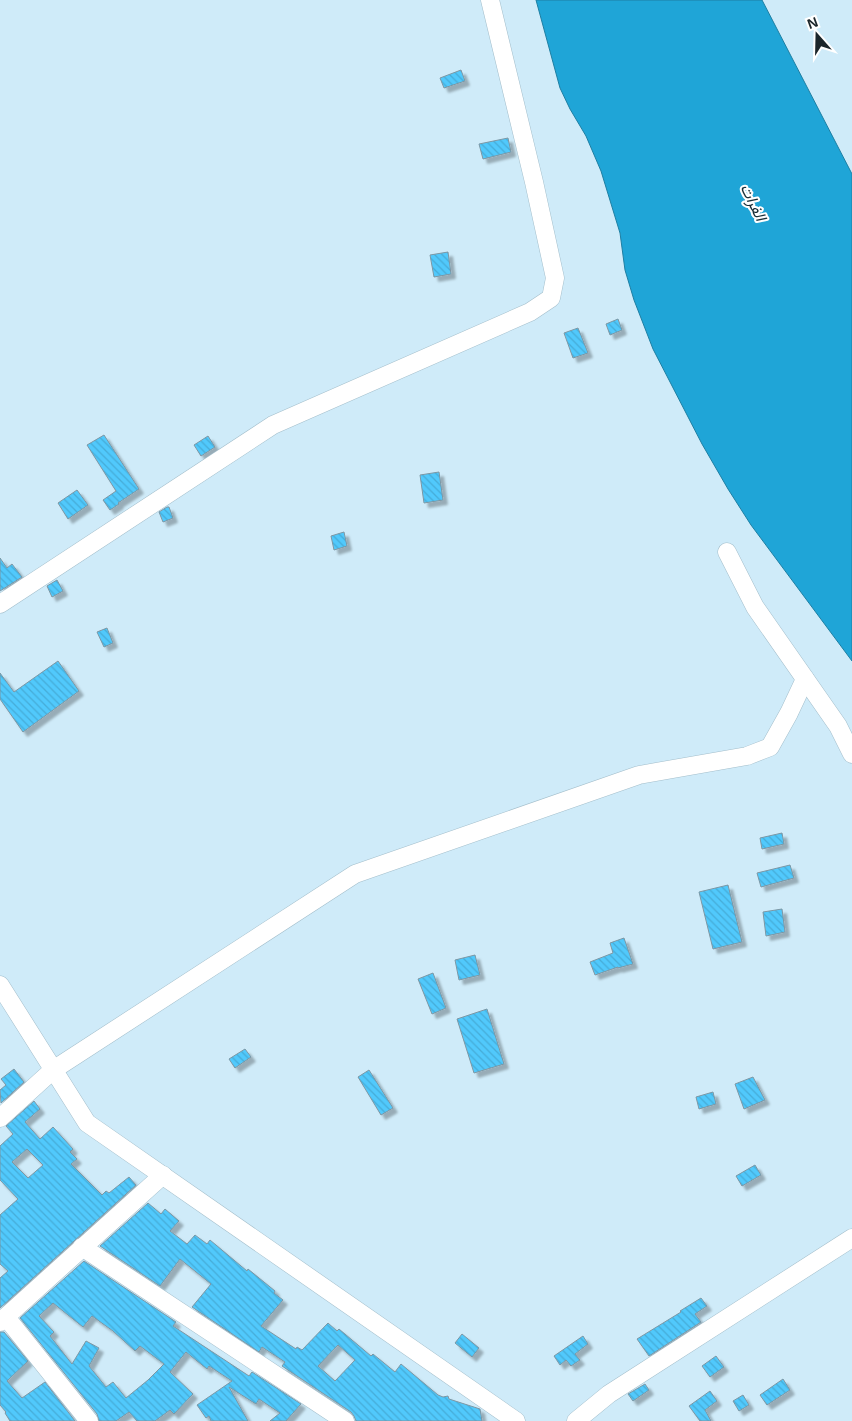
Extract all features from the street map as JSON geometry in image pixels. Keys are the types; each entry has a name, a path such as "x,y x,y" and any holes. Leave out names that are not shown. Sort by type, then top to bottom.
{"street":[{"path":"0,604 273,425 530,312 551,298 555,278 490,0"},
{"path":"727,552 755,607 838,726 852,754"},
{"path":"0,1118 53,1070 355,874 639,775 747,756 770,747 790,713 805,679"},
{"path":"0,986 87,1123 516,1421"},
{"path":"89,1421 3,1319 163,1175"},
{"path":"576,1421 609,1394 852,1238"},
{"path":"82,1247 345,1421"}],"water":[{"name":"الفرات","path":"536,0 762,0 852,174 852,661 751,525 728,489 702,444 653,349 634,300 625,270 620,233 601,171 586,136 560,88"}],"building":[{"path":"461,70 465,81 444,88 440,78"},
{"path":"508,138 511,152 483,159 479,144"},
{"path":"448,252 451,274 434,277 430,255"},
{"path":"618,319 622,330 610,335 606,324"},
{"path":"578,328 588,353 573,358 564,333"},
{"path":"104,435 139,489 110,510 103,500 116,491 87,445"},
{"path":"208,436 215,447 201,456 194,445"},
{"path":"439,472 443,500 424,503 420,475"},
{"path":"77,490 88,505 68,519 58,503"},
{"path":"169,507 173,518 163,522 159,512"},
{"path":"344,532 347,546 334,550 331,536"},
{"path":"0,558 7,568 12,564 22,577 0,591"},
{"path":"57,580 63,591 52,597 47,586"},
{"path":"107,628 113,643 104,647 97,632"},
{"path":"58,661 79,691 23,732 0,699 0,673 14,692"},
{"path":"782,833 784,844 762,849 760,838"},
{"path":"790,865 794,878 761,887 757,873"},
{"path":"728,885 742,942 713,949 699,892"},
{"path":"782,909 785,932 766,936 763,912"},
{"path":"624,938 633,964 595,975 590,962 613,953 610,943"},
{"path":"475,955 480,975 459,980 455,960"},
{"path":"433,973 446,1008 432,1014 418,979"},
{"path":"487,1009 504,1064 474,1073 457,1019"},
{"path":"245,1049 251,1057 235,1068 229,1059"},
{"path":"14,1069 24,1082 1,1103 0,1090 6,1085 1,1079"},
{"path":"369,1070 393,1108 381,1115 358,1077"},
{"path":"753,1077 765,1100 744,1109 735,1084"},
{"path":"713,1092 716,1104 699,1109 696,1097"},
{"path":"34,1101 40,1109 25,1122 40,1139 53,1127 73,1149 70,1152 77,1159 71,1164 102,1195 106,1191 109,1193 129,1177 136,1185 0,1308 0,1278 8,1271 0,1264 0,1215 18,1199 0,1180 0,1146 13,1134 6,1126","holes":["27,1149 43,1165 28,1178 12,1162"]},
{"path":"755,1165 761,1175 742,1186 736,1176"},
{"path":"148,1203 161,1214 165,1209 179,1221 170,1231 187,1244 195,1235 207,1244 210,1240 247,1271 248,1269 275,1291 274,1293 283,1300 261,1326 296,1349 297,1347 302,1350 328,1323 337,1331 339,1329 371,1356 373,1354 395,1372 401,1364 438,1395 448,1396 449,1399 480,1409 482,1421 356,1421 351,1412 282,1366 285,1362 262,1347 259,1352 192,1307 211,1284 180,1259 160,1286 100,1246","holes":["338,1345 355,1360 335,1381 318,1366"]},
{"path":"84,1261 176,1322 173,1326 249,1376 252,1372 301,1404 286,1421 270,1421 280,1413 259,1399 256,1404 229,1387 248,1421 211,1421 209,1416 206,1418 197,1405 232,1381 209,1366 207,1369 186,1352 170,1372 193,1394 174,1414 170,1410 155,1421 137,1421 129,1412 116,1421 99,1421 97,1414 20,1318","holes":["53,1303 83,1327 92,1316 113,1331 135,1351 140,1346 164,1364 126,1398 113,1382 106,1387 89,1366 99,1348 86,1341 72,1364 50,1336 54,1332 39,1316"]},
{"path":"701,1298 707,1306 695,1314 701,1322 649,1356 637,1339"},
{"path":"0,1332 4,1332 28,1361 7,1381 22,1398 45,1382 75,1421 10,1421 0,1405"},
{"path":"462,1334 479,1348 472,1357 455,1343"},
{"path":"583,1336 588,1344 575,1354 580,1360 571,1366 566,1360 560,1365 554,1356"},
{"path":"716,1356 724,1367 710,1377 702,1366"},
{"path":"783,1379 790,1390 767,1405 760,1395"},
{"path":"645,1384 649,1390 633,1401 628,1394"},
{"path":"710,1391 717,1401 705,1410 711,1421 700,1421 689,1406"},
{"path":"743,1395 749,1405 739,1411 733,1401"}]}
